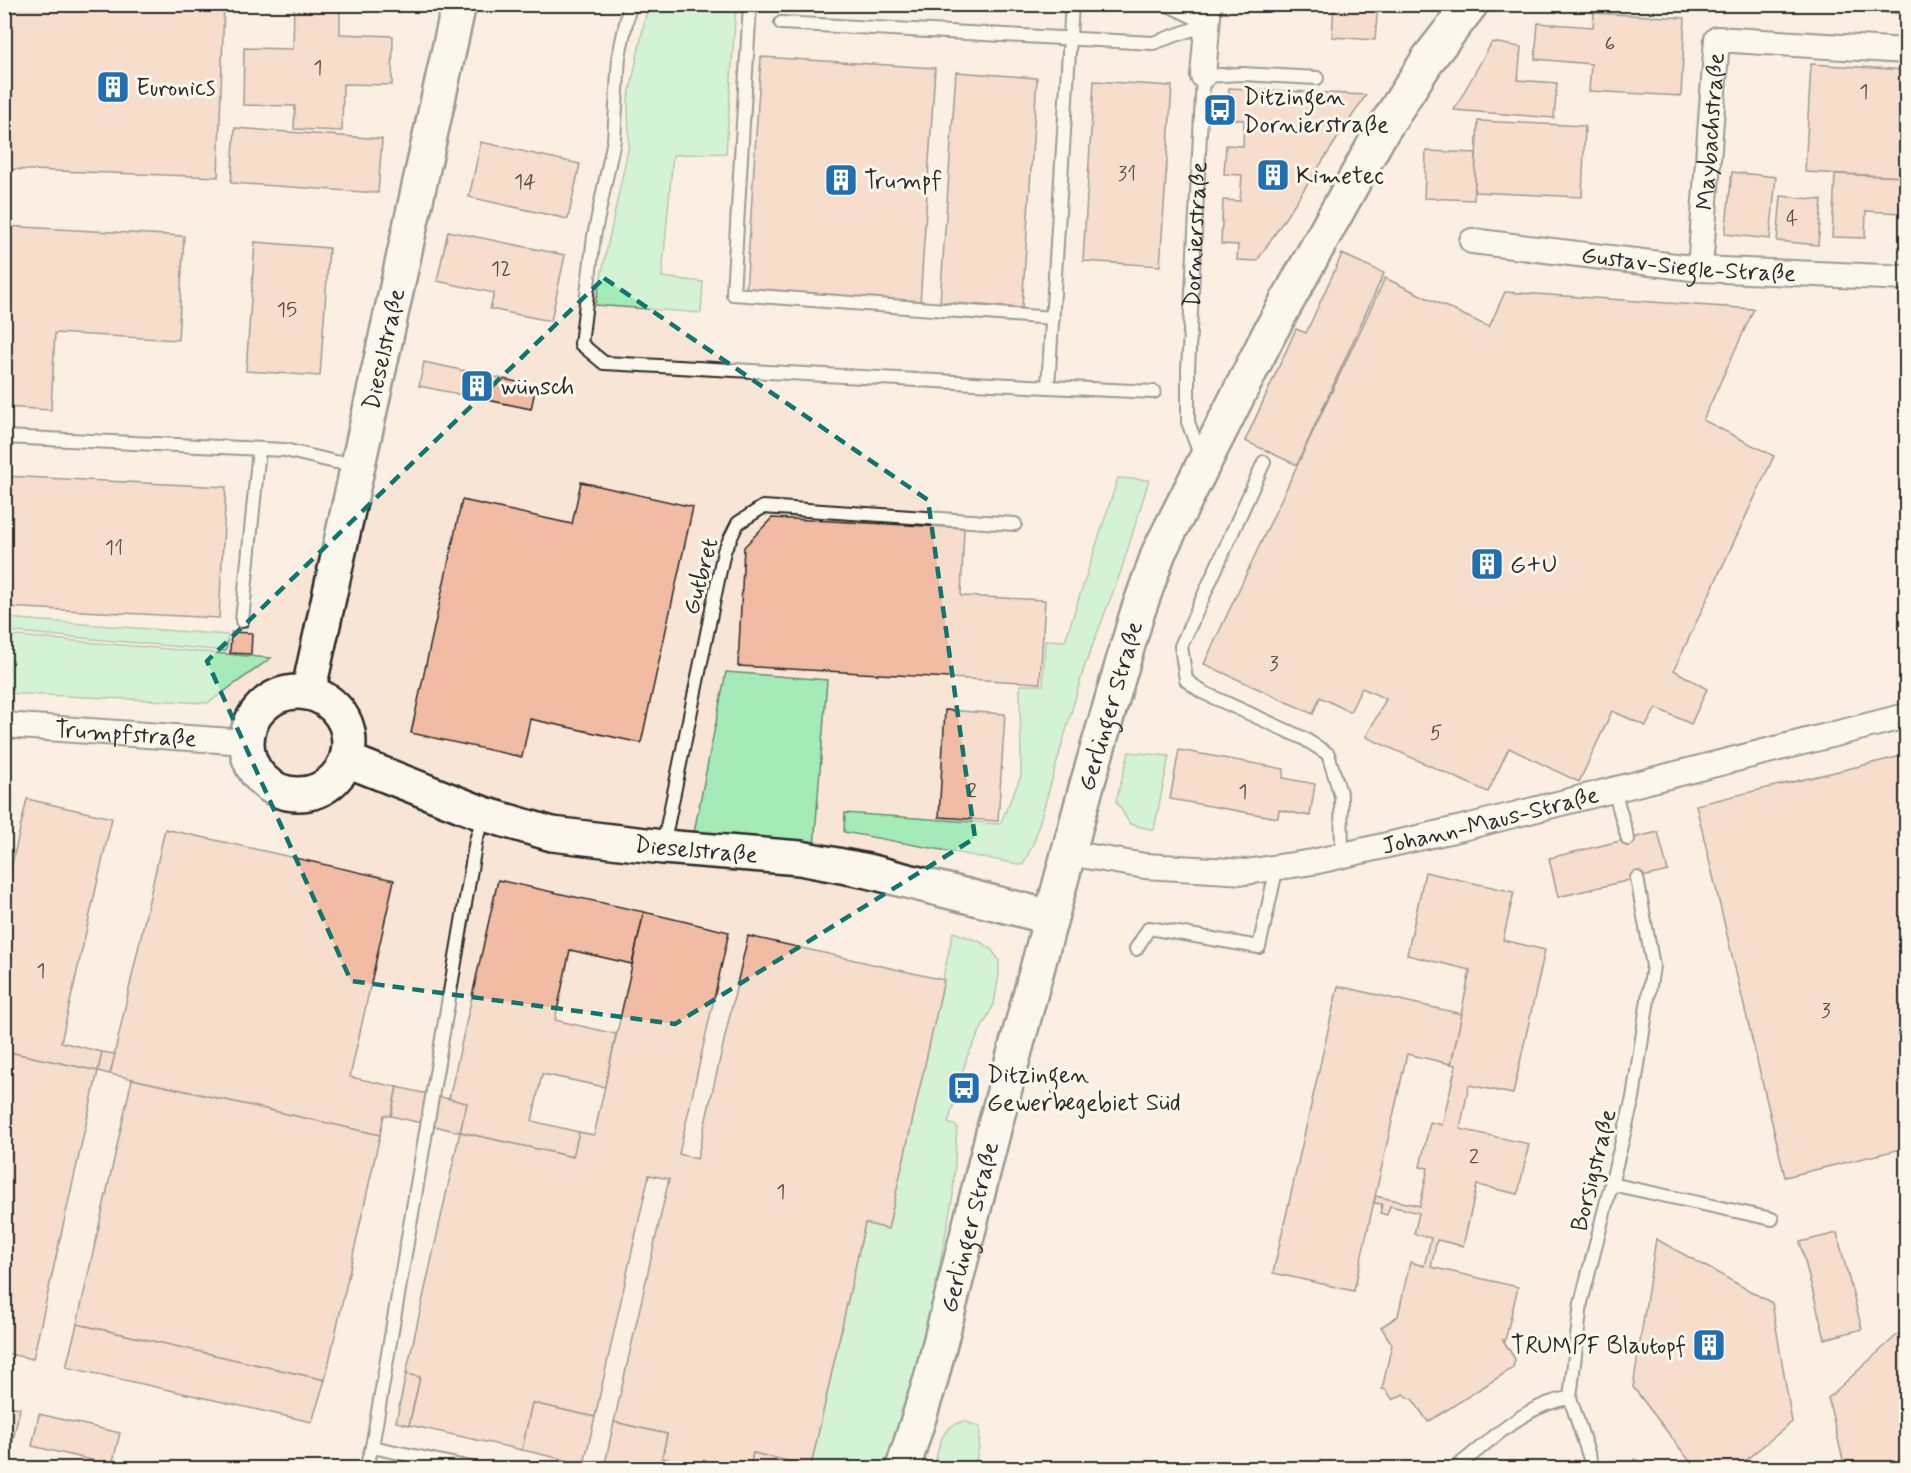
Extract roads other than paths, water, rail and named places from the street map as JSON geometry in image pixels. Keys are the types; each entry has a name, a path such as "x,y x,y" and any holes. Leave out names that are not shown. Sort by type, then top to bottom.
{"street":[{"name":"Dieselstraße","path":"308,693 459,4"},
{"name":"Gerlinger Straße","path":"903,1468 931,1379 1050,918 1137,614 1160,552 1270,332 1379,135 1429,58 1471,4"},
{"name":"Dornierstraße","path":"1203,76 1208,14"},
{"name":"Maybachstraße","path":"1700,270 1717,39 1906,51"},
{"name":"Gustav-Siegle-Straße","path":"1472,241 1700,270 1906,278"},
{"path":"290,692 308,693 322,697 343,718 350,746 347,760 338,776 324,788 307,794 289,794 272,788 258,776 249,760 246,742 250,724 259,709 273,698 290,692"},
{"name":"Johann-Maus-Straße","path":"1068,854 1126,864 1182,869 1246,872 1277,867 1342,855 1614,790 1906,716"},
{"name":"Trumpfstraße","path":"4,725 246,742"},
{"name":"Dieselstraße","path":"347,760 484,814 552,834 663,847 800,858 868,871 1050,918"}],"lane":[{"path":"630,4 620,56 614,140 594,236 581,344 591,355 604,363 1154,392"},
{"path":"750,4 733,294 1053,318"},
{"path":"1048,387 1072,4"},
{"path":"1166,4 1208,14"},
{"path":"781,22 1153,43 1208,14"},
{"path":"1203,76 1242,74 1317,78"},
{"name":"Dornierstraße","path":"1203,76 1188,370 1188,422 1203,463"},
{"path":"4,437 285,450 335,462 358,463"},
{"path":"242,621 259,449"},
{"path":"1264,462 1181,646 1182,668 1186,680 1202,692 1303,738 1328,754 1341,796 1342,855"},
{"name":"Gutbret","path":"663,847 724,551 738,523 763,507 1015,524"},
{"path":"1614,790 1628,839"},
{"path":"366,1468 372,1448 474,851 484,814"},
{"path":"1136,949 1149,928 1259,947 1277,867"},
{"name":"Borsigstraße","path":"1593,1468 1570,1398 1581,1303 1633,1098 1653,966 1637,879"},
{"path":"1611,1184 1772,1219"},
{"path":"1455,1468 1534,1409 1552,1400 1570,1398"},
{"path":"372,1448 471,1468"}],"place":[{"name":"Euronics","path":"113,87"},
{"name":"Ditzingen Dornierstraße","path":"1220,110"},
{"name":"Kimetec","path":"1273,175"},
{"name":"Trumpf","path":"841,180"},
{"name":"wünsch","path":"477,386"},
{"name":"G+U","path":"1487,564"},
{"name":"Ditzingen Gewerbegebiet Süd","path":"964,1088"},
{"name":"TRUMPF Blautopf","path":"1709,1345"}]}
